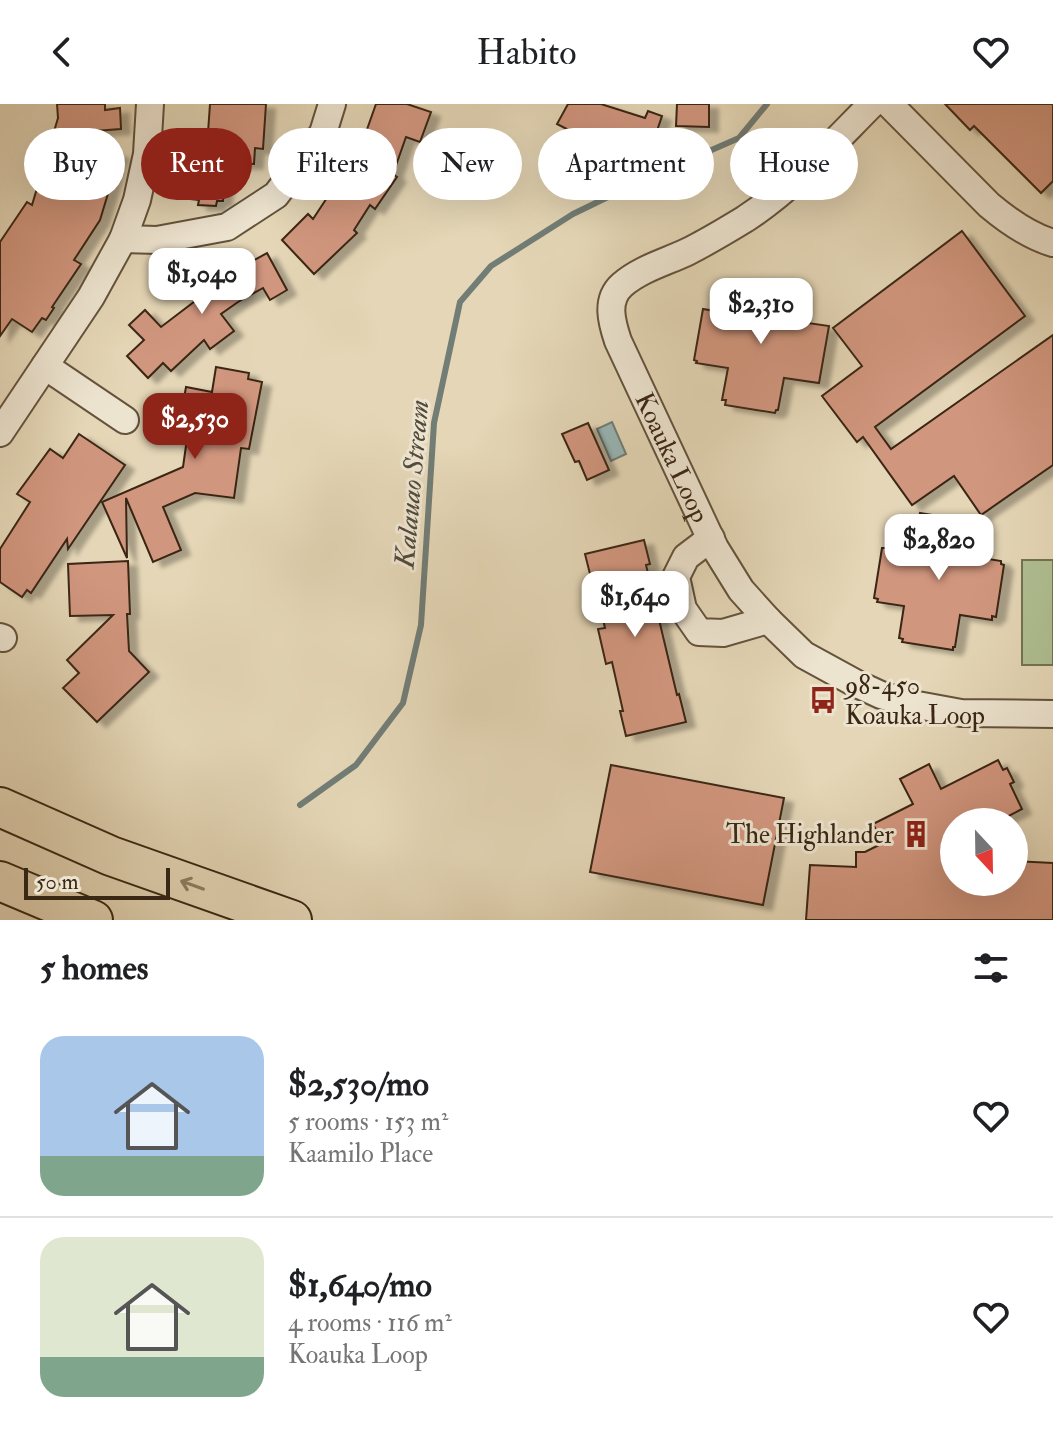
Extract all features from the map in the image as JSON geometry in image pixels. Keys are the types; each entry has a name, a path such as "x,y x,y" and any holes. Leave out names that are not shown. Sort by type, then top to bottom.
{"highway":[{"path":"0,807 111,856 292,920"},
{"path":"0,881 93,920"}],"street":[{"path":"0,433 91,297 123,239 137,200 147,154 150,104"},
{"path":"123,239 157,240 227,227 276,195 323,133 332,104"},
{"name":"Koauka Loop","path":"872,104 797,179 748,217 690,251 638,274 620,286 611,304 613,325 711,538 741,590 804,655 881,695 912,704 961,713 1053,714"},
{"path":"889,104 989,205 1007,220 1053,243"},
{"path":"45,366 125,420"},
{"path":"711,538 686,557 676,577 683,609 699,632 723,633 768,620"}],"green space":[{"path":"1022,560 1053,560 1053,665 1022,665"}],"water":[{"path":"612,422 626,454 611,461 597,429"}],"building":[{"path":"57,104 105,104 105,110 120,108 121,128 55,128"},
{"path":"210,104 266,104 263,149 255,148 254,164 252,128 208,128"},
{"path":"376,104 407,104 431,112 425,128 413,128 413,140 406,137 397,163 397,128 368,128"},
{"path":"568,104 601,104 645,118 648,111 662,116 658,128 565,128 557,124"},
{"path":"677,104 709,104 709,127 676,126"},
{"path":"945,104 1053,104 1053,181 1041,193 974,126 970,130"},
{"path":"33,200 106,200 100,220 74,260 81,264 46,320 42,318 32,332 12,319 0,336 0,242 27,202 32,205"},
{"path":"199,200 223,200 217,201 216,206 198,205"},
{"path":"326,200 381,200 375,209 370,205 354,230 357,233 314,274 282,240 308,214 313,219"},
{"path":"962,231 1025,316 875,427 891,449 1053,335 1053,465 981,515 954,476 912,505 863,437 857,442 822,396 862,366 833,328"},
{"path":"267,253 287,290 270,300 263,288 221,314 234,331 210,349 204,340 171,371 163,363 148,378 127,356 144,340 129,325 145,310 161,327 199,298 190,285 208,272 216,281"},
{"path":"747,280 797,288 794,321 829,326 819,383 784,378 775,413 725,405 726,400 722,400 728,368 696,363 694,360 703,309 738,315 743,283 746,284"},
{"path":"216,367 249,373 248,379 262,382 249,449 241,448 234,498 195,493 163,507 181,550 153,562 126,498 127,558 102,502 183,467 191,411 182,410 186,387 212,392"},
{"path":"588,423 609,470 587,480 562,434"},
{"path":"79,434 125,465 68,549 67,539 31,593 27,590 22,597 0,582 0,549 30,502 17,494 50,449 63,458"},
{"path":"920,513 975,522 970,556 1001,561 1004,565 996,617 992,616 992,620 960,615 953,650 902,642 903,639 899,638 904,606 877,602 878,599 874,598 882,548 914,550"},
{"path":"644,540 650,564 646,565 686,722 626,736 612,662 606,664 598,629 605,628 585,554"},
{"path":"128,561 129,651 149,672 97,722 63,688 79,673 67,660 113,615 70,616 68,564"},
{"name":"The Highlander","path":"998,760 1003,770 1007,768 1014,782 1010,784 1022,808 940,808 940,896 1028,896 1028,862 1053,863 1053,920 806,920 810,865 856,867 856,852 865,852 883,843 873,824 913,804 900,779 929,764 941,789"},
{"path":"611,765 784,798 763,905 590,872"}],"waterway":[{"name":"Kalauao Stream","path":"300,805 356,765 403,703 421,625 434,423 460,302 491,266 573,214 739,138 767,104"}],"place":[{"name":"98-450 Koauka Loop","path":"823,700"},
{"name":"The Highlander","path":"916,834"}]}
